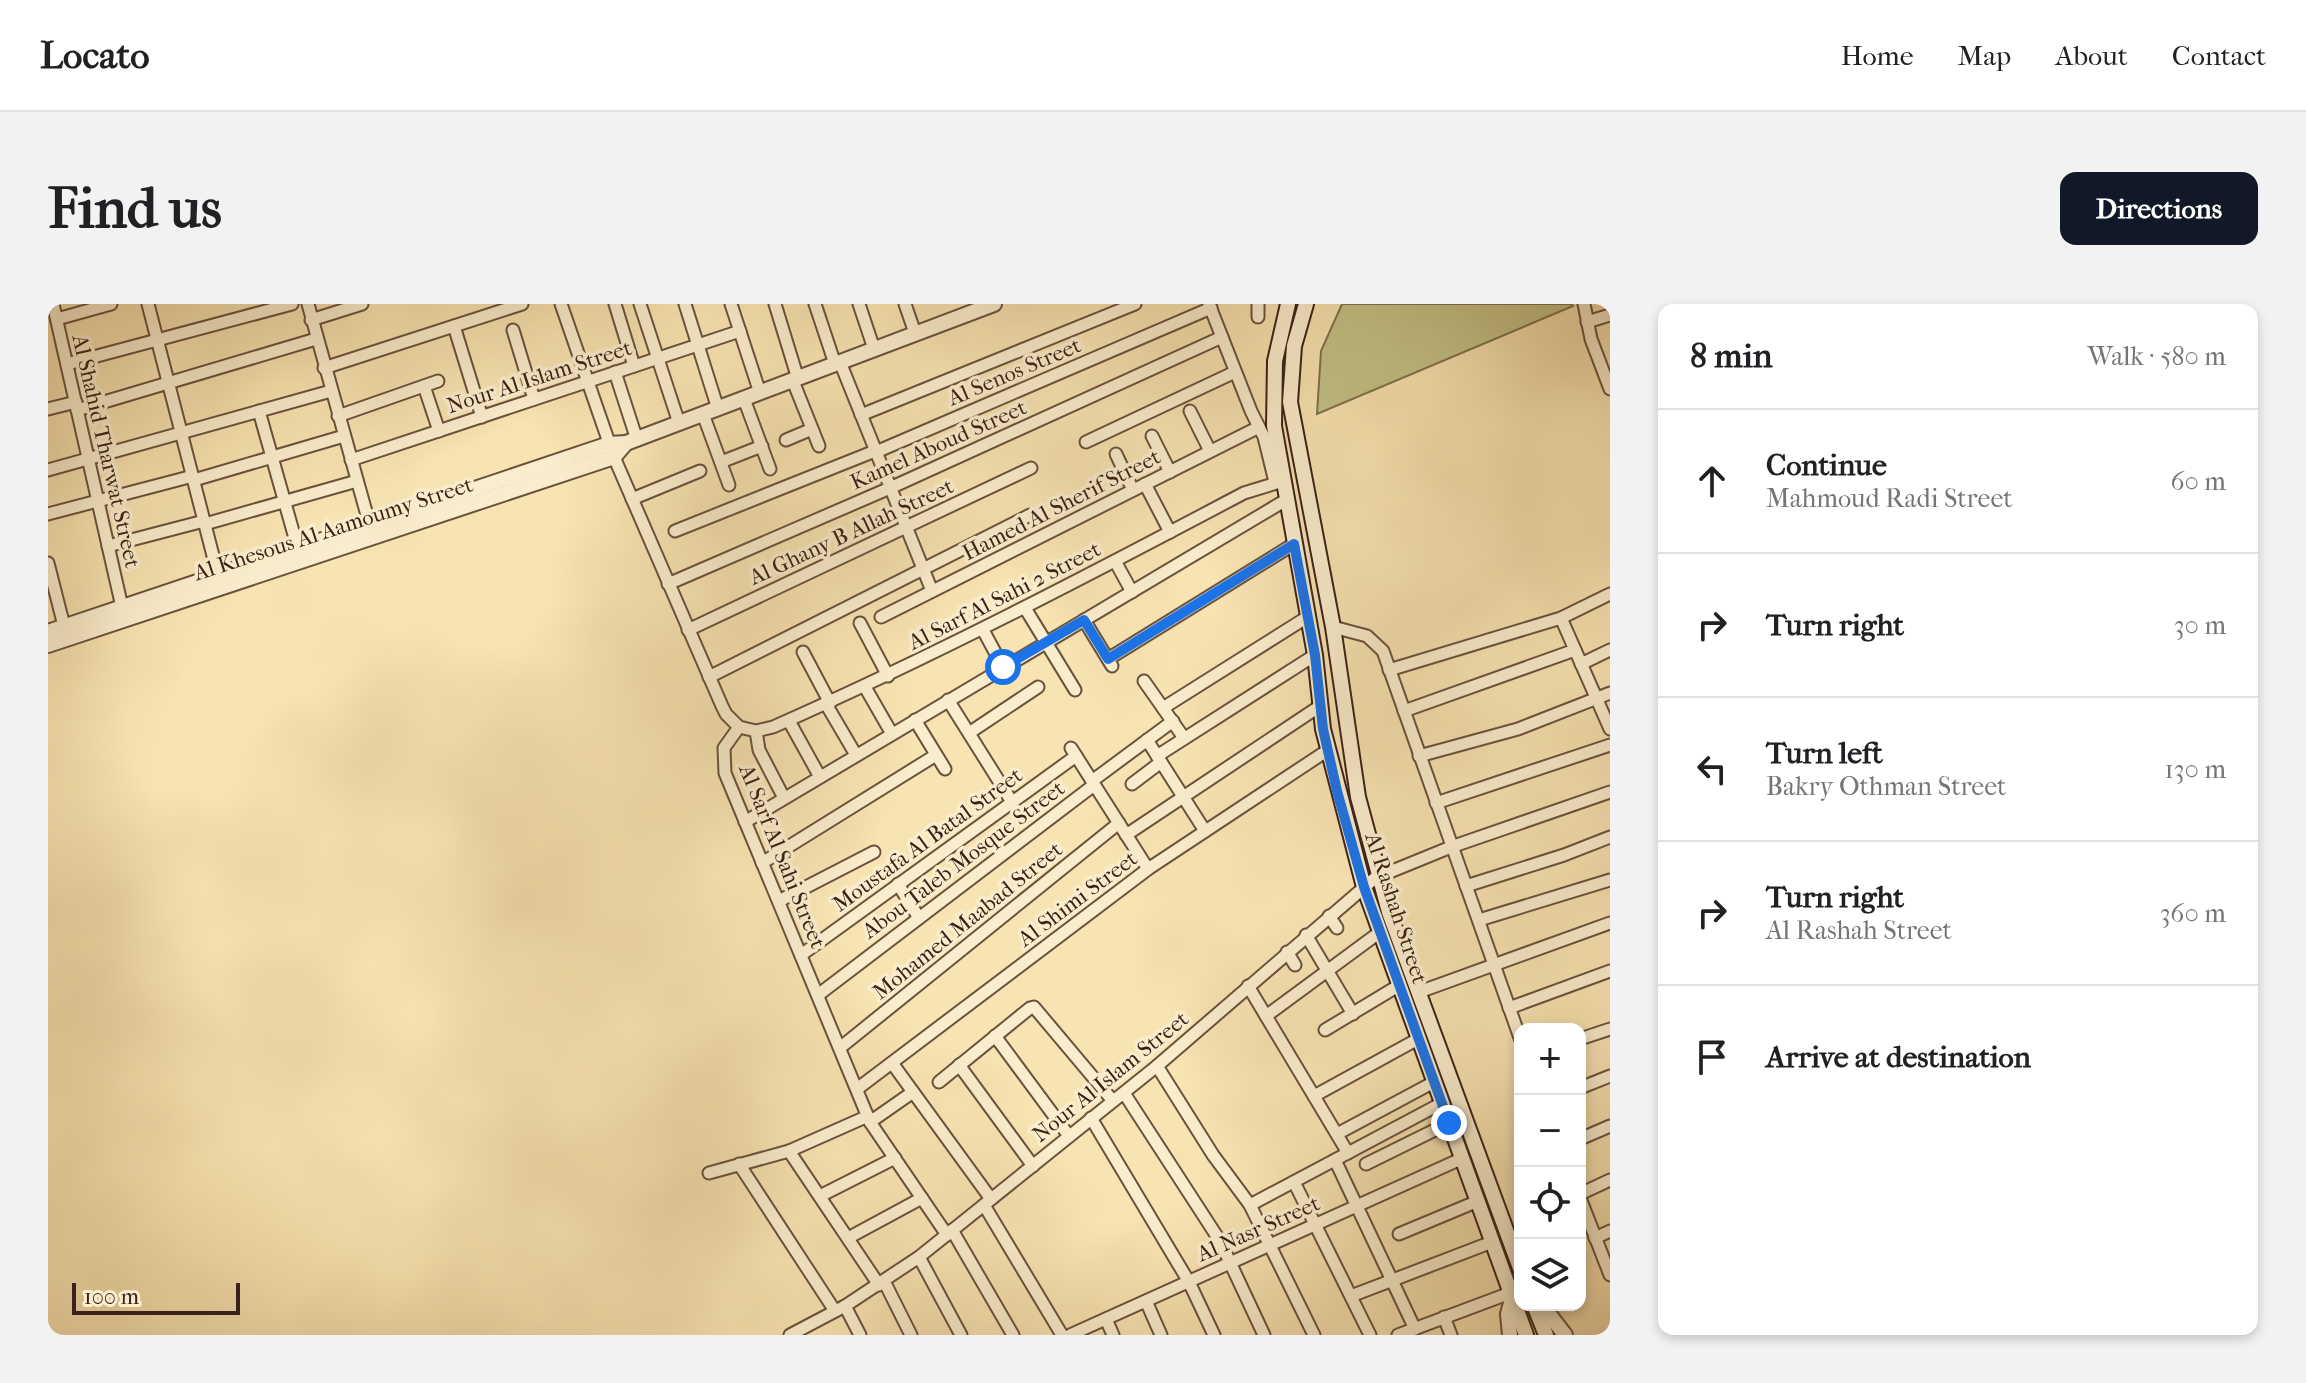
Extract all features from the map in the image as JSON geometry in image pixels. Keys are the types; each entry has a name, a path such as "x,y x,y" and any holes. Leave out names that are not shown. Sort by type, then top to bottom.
{"main road":[{"name":"Al Khesous Al Aamoumy Street","path":"48,645 611,451 977,307 994,304"},
{"name":"Al Rashah Street","path":"1288,304 1273,382 1274,426 1279,481 1286,500 1309,616 1328,750 1364,887 1526,1335"},
{"name":"Al Rashah Street","path":"1306,304 1294,346 1290,402 1333,627 1350,759 1378,876 1514,1252"},
{"name":"Al Khesous Al Aamoumy Street","path":"48,632 298,549 611,451"},
{"path":"1319,685 1341,681"},
{"path":"1510,1335 1508,1314 1511,1296"},
{"path":"1536,1311 1546,1335"},
{"path":"1547,1311 1565,1335"}],"street":[{"path":"57,319 111,304"},
{"path":"148,304 218,575"},
{"path":"67,364 292,304"},
{"path":"308,304 370,526"},
{"path":"311,320 362,304"},
{"path":"324,368 522,304"},
{"path":"561,304 611,451 709,677 726,714 739,727 756,731 759,750 784,798"},
{"path":"615,304 634,366"},
{"path":"640,304 679,423"},
{"path":"685,304 718,409"},
{"path":"731,304 760,393"},
{"path":"775,304 795,380 819,446"},
{"path":"815,304 932,591"},
{"path":"859,304 874,349"},
{"path":"905,304 915,333"},
{"path":"861,415 1135,304"},
{"path":"1258,304 1258,317"},
{"path":"1584,304 1610,389"},
{"name":"Al Shahid Tharwat Street","path":"50,305 57,319 122,607"},
{"path":"1210,306 1279,481"},
{"name":"Al Senos Street","path":"675,531 876,451 1210,306"},
{"path":"1587,322 1610,315"},
{"path":"454,326 482,417"},
{"path":"513,330 534,399"},
{"name":"Nour Al Islam Street","path":"351,460 740,331"},
{"name":"Kamel Aboud Street","path":"668,584 890,488 1222,337"},
{"path":"48,409 76,406 169,385 316,339"},
{"path":"615,372 632,442"},
{"path":"1086,442 1235,372"},
{"path":"338,416 438,381"},
{"path":"424,386 439,431"},
{"path":"48,470 331,391"},
{"path":"744,399 770,469"},
{"path":"259,411 298,549"},
{"path":"1190,411 1210,451"},
{"path":"703,414 729,485"},
{"name":"Hamed Al Sherif Street","path":"881,617 1259,427"},
{"path":"786,440 812,429"},
{"path":"48,514 344,436"},
{"path":"1152,436 1170,472"},
{"path":"721,462 762,446"},
{"path":"1116,454 1133,490"},
{"name":"Al Ghany B Allah Street","path":"688,630 1031,468"},
{"path":"632,499 700,471"},
{"path":"108,546 357,481"},
{"name":"Al Sarf Al Sahi 2 Street","path":"756,731 765,731 865,687 983,630 1244,493 1279,481"},
{"path":"1145,484 1170,532"},
{"path":"745,822 1286,500"},
{"path":"709,677 1030,515"},
{"path":"1084,620 1110,663 1294,544"},
{"path":"1115,561 1132,592"},
{"path":"48,563 64,626"},
{"path":"1389,670 1561,618 1610,594"},
{"path":"1025,608 1075,690"},
{"path":"1163,708 1309,616"},
{"path":"1561,618 1610,729"},
{"path":"860,623 888,676"},
{"path":"1333,627 1360,633 1373,640 1383,651 1514,1023"},
{"path":"983,630 1003,667"},
{"path":"1404,711 1575,650"},
{"path":"1581,664 1610,650"},
{"path":"803,652 856,755"},
{"path":"1132,784 1184,738 1315,655"},
{"path":"1144,681 1184,738"},
{"path":"865,687 892,734"},
{"path":"969,733 1038,687"},
{"path":"1419,756 1518,729 1610,693"},
{"path":"948,700 1012,802"},
{"path":"1126,835 1320,706"},
{"path":"915,720 945,769"},
{"path":"789,721 820,777"},
{"name":"Abou Taleb Mosque Street","path":"818,995 1173,721"},
{"name":"Al Sarf Al Sahi Street","path":"739,727 727,740 723,765 869,1119 922,1198 950,1233 1013,1335"},
{"path":"1147,740 1205,831"},
{"path":"1436,803 1610,745"},
{"name":"Al Shimi Street","path":"857,1089 1148,869 1328,750"},
{"name":"Moustafa Al Batal Street","path":"801,955 1012,802 1073,752 1093,783"},
{"path":"762,863 936,755"},
{"path":"1093,783 1148,869"},
{"name":"Nour Al Islam Street","path":"790,1335 807,1331 882,1283 950,1233 1157,1066 1378,876 1451,847 1610,792"},
{"name":"Mohamed Maabad Street","path":"841,1047 1119,823"},
{"path":"1466,886 1610,837"},
{"path":"779,901 874,852"},
{"path":"1479,920 1610,880"},
{"path":"898,884 919,918"},
{"path":"1329,916 1337,928"},
{"path":"1419,992 1610,923"},
{"path":"1266,1016 1380,932"},
{"path":"1306,935 1353,1014"},
{"path":"1287,952 1295,965"},
{"path":"1509,1008 1610,971"},
{"path":"1248,986 1348,1153"},
{"path":"1325,1030 1398,986"},
{"path":"939,1082 1030,1008 1036,1008 1113,1101"},
{"path":"1586,1037 1610,1029"},
{"path":"995,1036 1069,1136"},
{"path":"1314,1096 1418,1039"},
{"path":"892,1063 988,1202 1062,1335"},
{"path":"959,1065 1033,1166"},
{"path":"1157,1066 1213,1155 1250,1205 1314,1335"},
{"path":"1586,1086 1610,1076"},
{"path":"1337,1134 1434,1082"},
{"path":"709,1173 789,1151 869,1119 913,1092"},
{"path":"1124,1093 1220,1241 1264,1335"},
{"path":"1250,1205 1442,1103"},
{"path":"1091,1118 1189,1282 1214,1335"},
{"path":"1366,1164 1449,1123"},
{"path":"1586,1136 1610,1126"},
{"path":"789,1151 882,1283 911,1335"},
{"path":"820,1196 895,1158"},
{"name":"Al Nasr Street","path":"1070,1335 1463,1158"},
{"path":"1335,1160 1392,1280 1408,1332 1511,1296"},
{"path":"739,1164 860,1335"},
{"path":"1586,1193 1610,1180"},
{"path":"1294,1182 1370,1335"},
{"path":"848,1238 922,1198"},
{"path":"1399,1234 1478,1201"},
{"path":"1586,1213 1610,1275"},
{"path":"1595,1238 1610,1231"},
{"path":"1351,1296 1492,1242"},
{"path":"919,1257 961,1335"},
{"path":"1146,1301 1161,1335"},
{"path":"1444,1317 1451,1335"},
{"path":"1106,1319 1113,1335"}],"shaded area":[{"path":"1342,304 1573,306 1317,414 1321,351"}],"route":[{"path":"1003,667 1084,620 1108,659 1294,544 1309,616 1323,729 1337,791 1364,887 1449,1123"}]}
